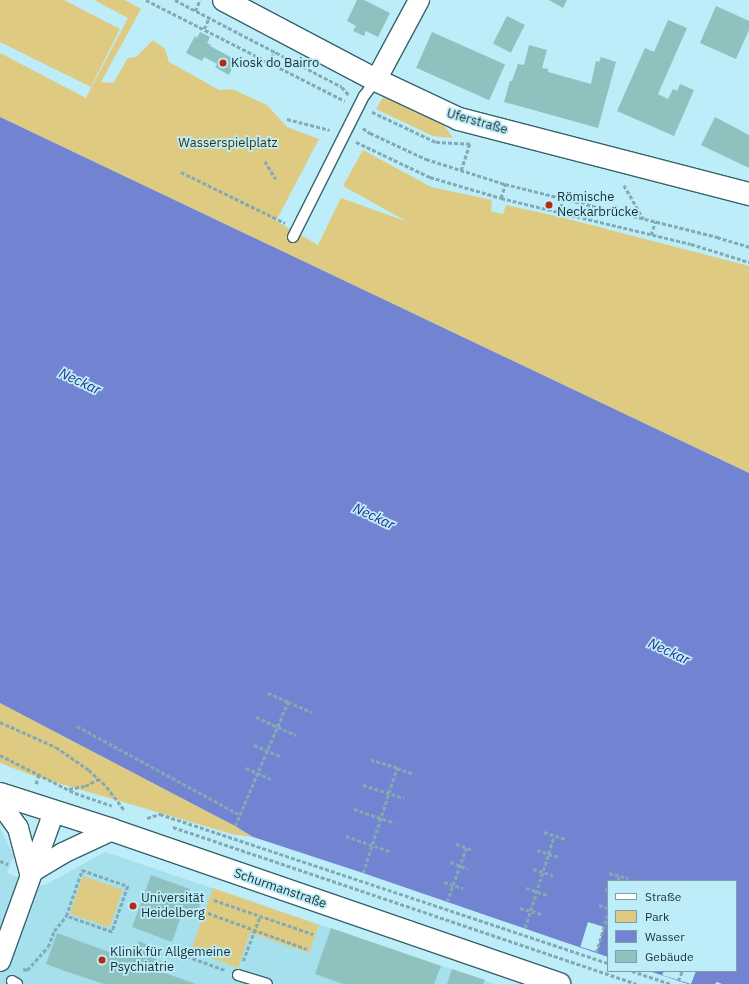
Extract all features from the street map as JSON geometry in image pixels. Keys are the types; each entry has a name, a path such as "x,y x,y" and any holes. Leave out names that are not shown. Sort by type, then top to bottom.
{"main road":[{"name":"Uferstraße","path":"224,0 376,80 459,119 749,194"},
{"name":"Schurmanstraße","path":"0,794 112,830 559,984"}],"street":[{"path":"376,80 419,0"},
{"path":"0,806 5,810 18,828 30,873"},
{"path":"0,961 30,873 54,812"},
{"path":"30,873 63,853 112,830"}],"lane":[{"path":"295,233 360,105 376,80"},
{"path":"238,975 267,984"}],"path":[{"path":"146,0 339,99 360,105 395,124 436,142 470,144 461,171"},
{"path":"175,0 342,88 360,105 359,124 370,133 426,159 505,184 749,247"},
{"path":"195,11 200,0"},
{"path":"204,29 210,18"},
{"path":"287,119 328,129 430,176 501,198 691,244 749,262"},
{"path":"265,161 276,179"},
{"path":"181,172 295,233"},
{"path":"501,198 505,184"},
{"path":"624,185 644,219"},
{"path":"558,213 563,199"},
{"path":"651,235 655,222"},
{"path":"267,693 312,712"},
{"path":"235,826 288,702"},
{"path":"256,718 296,735"},
{"path":"0,722 56,747 99,779 125,811"},
{"path":"77,726 240,815"},
{"path":"254,745 282,757"},
{"path":"0,755 69,789 132,813"},
{"path":"371,760 414,774"},
{"path":"246,768 271,779"},
{"path":"363,873 397,768"},
{"path":"69,789 85,786 99,779"},
{"path":"363,785 404,798"},
{"path":"354,810 395,824"},
{"path":"147,818 160,814 607,963"},
{"path":"143,817 154,821"},
{"path":"169,826 636,984"},
{"path":"544,832 565,839"},
{"path":"346,836 389,851"},
{"path":"525,928 554,836"},
{"path":"456,844 473,850"},
{"path":"447,902 466,848"},
{"path":"538,850 558,857"},
{"path":"450,862 468,869"},
{"path":"533,869 553,875"},
{"path":"0,961 27,970 48,947 54,931 66,916 82,870 128,886 112,932 66,916"},
{"path":"609,873 628,878"},
{"path":"618,880 619,876"},
{"path":"444,882 463,888"},
{"path":"526,888 548,895"},
{"path":"214,900 313,934"},
{"path":"598,905 607,908"},
{"path":"520,908 541,914"},
{"path":"208,914 307,949"},
{"path":"170,950 238,975 260,916"},
{"path":"596,953 607,916"},
{"path":"635,972 671,984"},
{"path":"678,981 682,972"}],"shaded area":[{"name":"Universität Heidelberg","path":"0,828 14,856 7,873 43,886 105,852 495,984 0,984"}],"green space":[{"path":"0,0 64,0 120,29 91,87 0,42"},
{"name":"Wasserspielplatz","path":"94,0 125,0 141,9 101,82 113,83 128,58 136,57 153,40 165,49 169,62 219,90 232,89 267,105 287,127 319,139 276,221 318,245 341,198 408,222 343,186 363,150 431,187 492,200 491,211 503,214 506,205 560,217 749,266 749,473 0,117 0,53 86,98 128,18"},
{"path":"383,97 443,124 453,138 433,136 376,109"},
{"path":"0,703 235,826 253,837 232,834 34,776 0,763"},
{"path":"83,876 123,890 110,927 70,914"},
{"path":"213,888 319,925 309,953 250,933 238,968 191,951"}],"water":[{"name":"Neckar","path":"0,117 749,473 749,984 722,984 717,982 715,984 688,984 652,972 737,972 737,880 607,880 607,957 253,837 235,826 0,703"}],"pier":[{"path":"588,922 604,927 597,952 580,947"},
{"path":"664,972 696,972 691,984 662,975"}],"building":[{"path":"357,0 364,0 390,13 378,37 366,31 364,36 353,31 356,26 347,21"},
{"path":"549,0 567,0 563,8"},
{"path":"716,6 749,21 749,30 736,59 700,43"},
{"path":"507,16 525,25 511,53 493,44"},
{"path":"668,20 687,28 658,94 668,99 673,89 677,91 680,84 694,90 674,136 617,111 645,48 654,52"},
{"path":"200,32 210,37 207,43 211,45 210,46 236,60 229,75 215,67 217,64 204,57 202,61 186,53 195,36 197,38"},
{"path":"432,32 505,65 489,100 416,68"},
{"path":"529,45 547,50 542,68 548,69 548,72 591,84 596,61 599,62 601,57 616,62 598,128 504,102 510,81 512,81 518,64 524,65"},
{"path":"715,117 749,135 749,168 701,145"},
{"name":"Klinik für Allgemeine Psychiatrie","path":"151,875 190,889 187,899 189,900 191,895 202,898 197,913 184,908 172,942 132,927"},
{"path":"331,928 441,966 434,984 343,984 315,974"},
{"name":"Klinik für Allgemeine Psychiatrie","path":"57,933 123,957 126,949 135,952 139,941 156,948 153,958 162,962 159,971 196,984 104,984 62,970 46,964"},
{"path":"452,969 485,980 483,984 447,984"}],"place":[{"name":"Kiosk do Bairro","path":"223,63"},
{"name":"Römische Neckarbrücke","path":"549,205"},
{"name":"Universität Heidelberg","path":"133,906"},
{"name":"Klinik für Allgemeine Psychiatrie","path":"102,960"}]}
